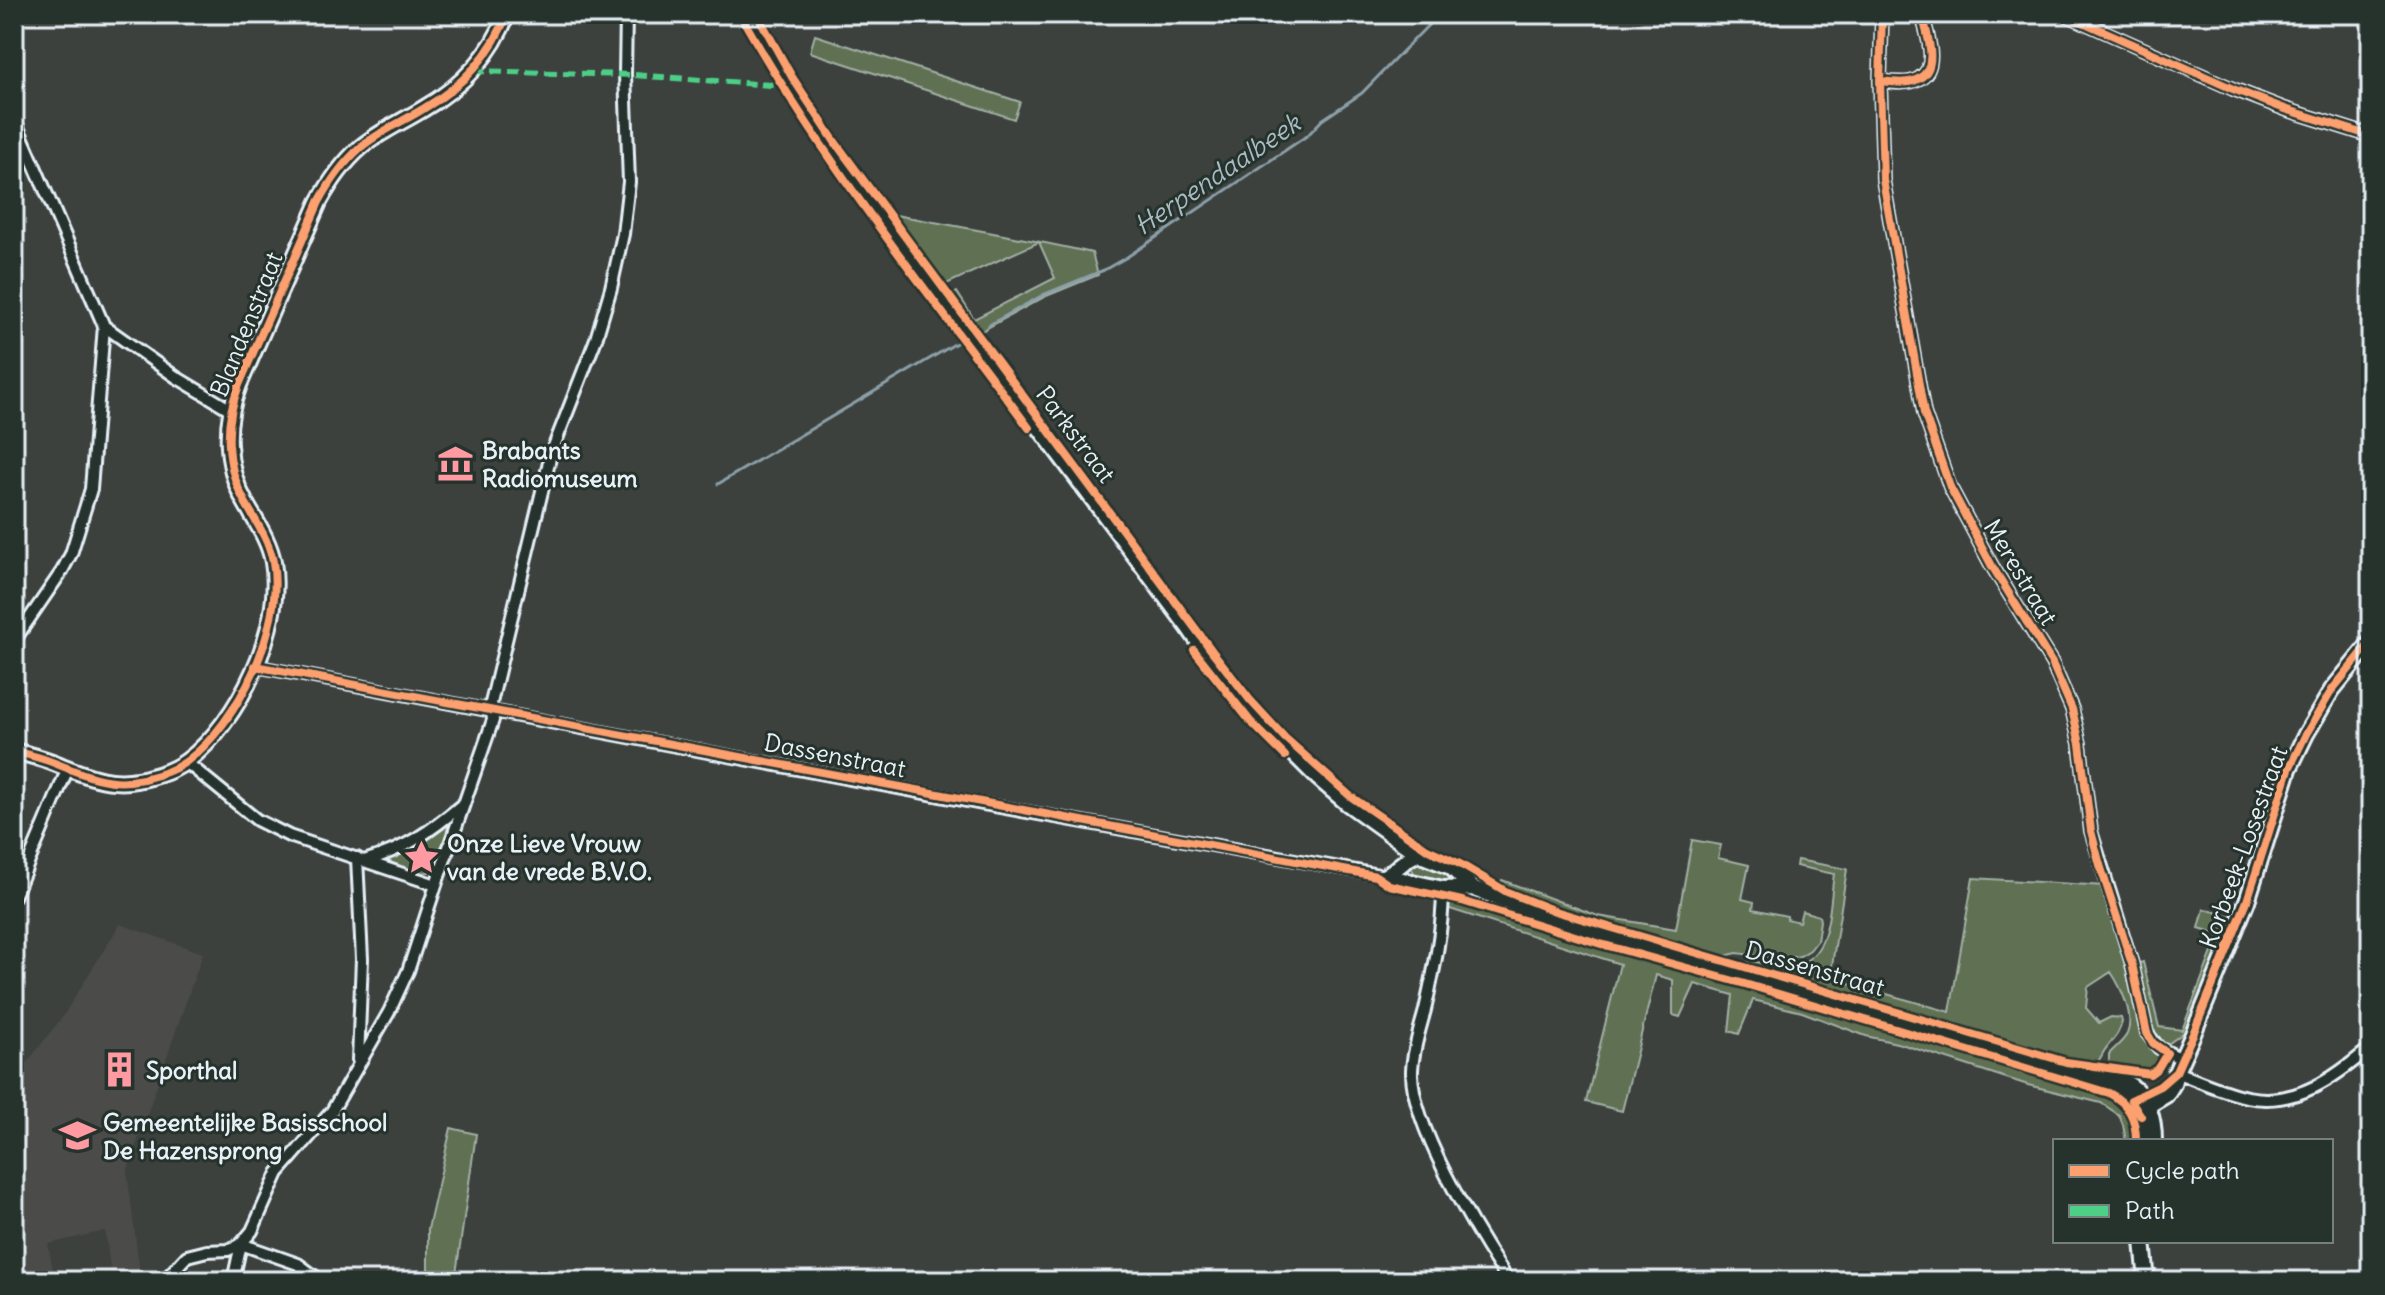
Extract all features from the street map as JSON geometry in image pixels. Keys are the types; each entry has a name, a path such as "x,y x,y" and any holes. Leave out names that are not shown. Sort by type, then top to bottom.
{"street":[{"name":"Blandenstraat","path":"14,751 95,779 129,781 163,773 186,762 211,738 240,697 255,666 269,624 275,579 269,548 232,469 229,440 231,410 239,385 319,202 336,174 366,143 446,95 464,80 491,46 507,14"},
{"path":"164,1281 187,1256 228,1250 241,1244 252,1231 278,1173 332,1111 389,1012 408,971 493,720 491,703 551,454 596,339 611,288 623,234 629,182 626,14"},
{"name":"Parkstraat","path":"748,14 794,93 834,153 1222,676 1270,731 1318,778 1398,839 1410,859 1451,867 1457,873"},
{"name":"Merestraat","path":"1882,14 1880,81 1883,180 1924,413 1950,487 1971,529 2052,663 2072,709 2080,744 2091,831 2132,964 2147,1033 2179,1065 2245,1097 2292,1096 2317,1087 2344,1070 2371,1047"},
{"path":"1880,81 1907,82 1918,80 1926,73 1930,49 1922,14"},
{"path":"2065,14 2233,89 2371,136"},
{"path":"14,118 104,326 91,489 71,554 14,641"},
{"path":"104,326 176,377 231,410"},
{"name":"Korbeek-Losestraat","path":"2179,1065 2247,901 2289,769 2332,690 2371,642"},
{"name":"Dassenstraat","path":"255,666 1446,889 1472,888 1615,939 2060,1069 2109,1086 2140,1103"},
{"path":"186,762 257,820 289,836 436,885"},
{"path":"14,897 68,768"},
{"path":"361,860 380,856 426,834 464,803"},
{"path":"1385,876 1410,859"},
{"path":"1409,880 1404,874 1410,859"},
{"path":"358,1064 362,959 361,860"},
{"path":"1457,873 1457,881 1446,889 1413,1060 1413,1086 1424,1126 1461,1201 1504,1274"},
{"name":"Dassenstraat","path":"1457,873 1472,888"},
{"path":"2140,1103 2179,1065"},
{"path":"2140,1103 2144,1139"},
{"path":"2140,1103 2153,1117 2154,1139"},
{"path":"2143,1243 2147,1281"},
{"path":"233,1281 241,1244"},
{"path":"241,1244 298,1264 321,1281"}],"shaded area":[{"name":"Gemeentelijke Basisschool De Hazensprong","path":"120,924 203,953 127,1172 141,1281 112,1281 105,1231 48,1244 55,1281 14,1281 14,1099 23,1068 63,1016"}],"green space":[{"path":"815,35 1020,102 1014,119 810,52"},
{"path":"890,214 1016,237 1092,253 1098,275 1044,297 978,333 950,296 957,292 974,319 1055,278 1039,242 942,286"},
{"path":"445,823 449,825 435,865 429,872 418,873 385,860"},
{"path":"1692,840 1721,845 1718,858 1749,865 1742,899 1754,902 1753,909 1787,916 1787,919 1799,922 1802,911 1819,916 1817,941 1810,950 1800,956 1782,959 1737,953 1716,958 1597,922 1499,886 1502,880 1598,916 1676,929"},
{"path":"1797,860 1847,869 1830,978 1950,1012 1973,878 2105,886 2129,965 2146,1043 2161,1055 2156,1065 2149,1070 2109,1064 2109,1054 2127,1034 2129,1027 2123,993 2111,972 2088,987 2086,1008 2099,1023 2111,1017 2121,1018 2122,1022 2118,1033 2095,1065 2010,1045 1737,965 1750,961 1793,965 1807,960 1817,951 1828,923 1834,874 1796,866"},
{"path":"1421,862 1447,874 1449,879 1445,881 1415,875 1411,867"},
{"path":"1448,899 2104,1093 2118,1101 2128,1112 2134,1139 2126,1139 2119,1115 2101,1103 2028,1085 1901,1044 1866,1036 1802,1012 1753,1000 1739,1034 1729,1031 1733,995 1695,984 1680,1017 1673,1015 1673,980 1656,975 1622,1111 1586,1102 1620,964 1447,908"},
{"path":"2204,909 2231,916 2186,1031 2165,1046 2150,1032 2136,964 2143,962 2159,1027 2182,1030 2219,934 2199,928"},
{"path":"451,1128 476,1134 455,1281 428,1281 428,1229"}],"waterway":[{"name":"Herpendaalbeek","path":"989,325 1043,295 1127,257 1308,135 1322,120 1362,93 1439,14"},
{"name":"Herpendaalbeek","path":"718,484 958,342"}],"marked path":[{"path":"473,71 634,75 770,85 786,81"},
{"path":"1504,1274 1508,1281"}],"cycle path":[{"path":"14,751 99,779 137,780 181,765 206,744 224,723 254,671 272,615 275,588 268,546 238,488 230,459 229,429 239,385 319,202 337,173 367,142 437,100 462,80 483,57 507,14"},
{"path":"740,14 841,174 1029,428"},
{"path":"757,14 792,77 835,142 1212,651 1285,738 1350,796 1427,849 1460,864 1507,892 1555,911 2066,1062 2150,1074"},
{"path":"1882,14 1880,81 1883,180 1924,413 1950,487 1992,566 2052,663 2072,709 2080,744 2091,831 2100,865 2132,964 2147,1033 2153,1043 2167,1053 2158,1068 2150,1074"},
{"path":"1880,81 1909,82 1925,74 1929,67 1930,49 1922,14"},
{"path":"2065,14 2233,89 2371,136"},
{"path":"2141,1116 2131,1100 2160,1086 2176,1072 2193,1034 2247,901 2289,769 2332,690 2371,642"},
{"path":"1194,650 1250,721 1285,756"},
{"path":"255,666 1376,876 1389,885 1462,901 2109,1093 2130,1112 2136,1139"}],"place":[{"name":"Brabants Radiomuseum","path":"456,464"},
{"name":"Onze Lieve Vrouw van de vrede B.V.O.","path":"421,857"},
{"name":"Sporthal","path":"120,1070"},
{"name":"Gemeentelijke Basisschool De Hazensprong","path":"77,1136"}]}
